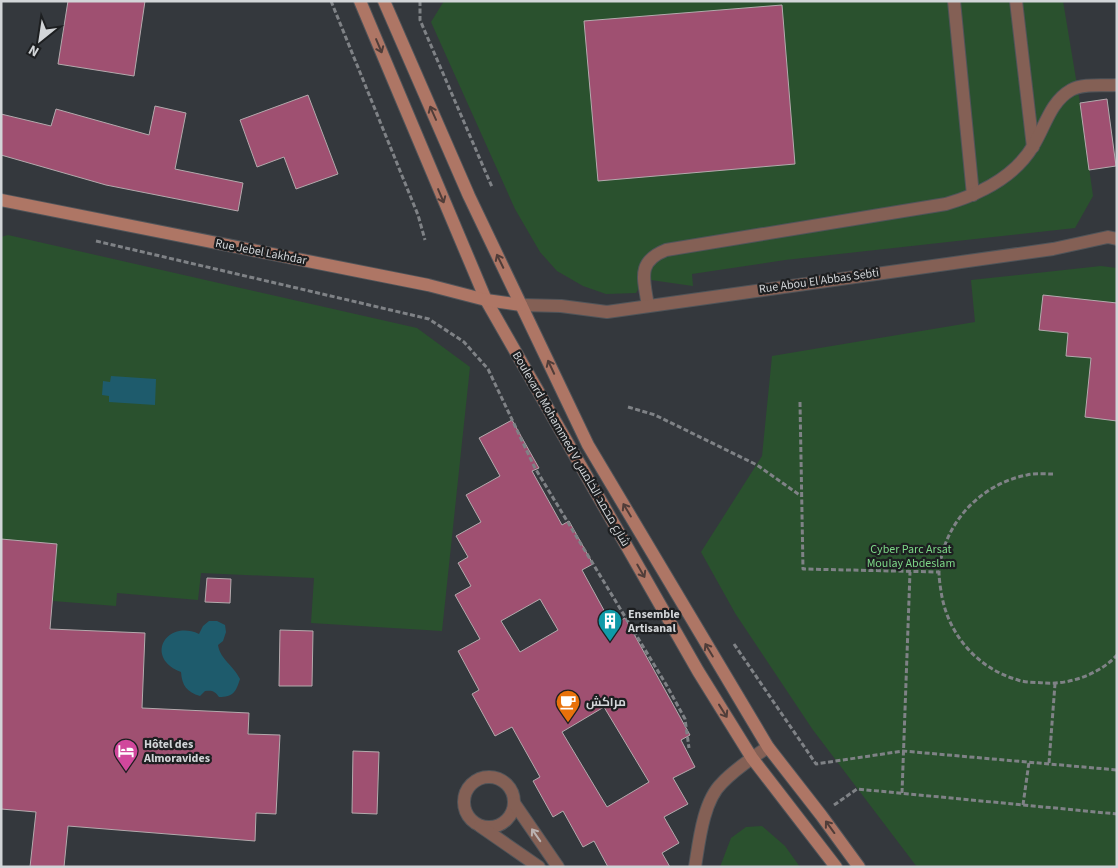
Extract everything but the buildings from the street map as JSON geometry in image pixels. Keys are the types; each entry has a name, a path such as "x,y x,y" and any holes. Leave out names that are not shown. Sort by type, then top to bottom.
{"main road":[{"name":"Boulevard Mohammed V شارع محمد الخامس","path":"360,1 486,300 698,671 752,758 836,867"},
{"name":"Boulevard Mohammed V شارع محمد الخامس","path":"384,1 469,196 588,445 768,747 821,814 859,867"},
{"name":"Rue Jebel Lakhdar","path":"1,200 428,285 486,300 521,305"}],"street":[{"path":"954,1 973,195"},
{"path":"1016,1 1033,147"},
{"path":"648,306 644,279 645,265 653,255 666,250 946,204 973,195 987,189 1006,176 1020,162 1033,147 1060,98 1073,89 1089,86 1117,85"},
{"name":"Rue Abou El Abbas Sebti","path":"521,305 561,306 607,312 1053,248 1108,237 1117,239"},
{"path":"695,867 701,832 711,800 720,784 768,747"},
{"path":"539,867 470,819 465,810 466,792 480,778 490,777 499,779 507,785 512,793 514,803 558,867"},
{"path":"478,824 488,827 506,820 514,803"}],"path":[{"path":"331,1 418,215 424,240"},
{"path":"420,1 420,20 492,187"},
{"path":"96,241 429,319 464,342 488,369 535,468 667,686 685,719 689,748"},
{"path":"800,402 803,569 939,572"},
{"path":"628,407 655,415 756,465 801,496"},
{"path":"1053,474 1027,474 994,486 966,508 947,538 939,572 944,608 960,641 986,666 1019,681 1055,684 1085,676 1112,661 1117,655"},
{"path":"902,793 910,572"},
{"path":"734,644 816,764 903,751 1117,770"},
{"path":"1049,763 1055,684"},
{"path":"1023,805 1029,762"},
{"path":"821,814 857,789 1117,814"}],"green space":[{"path":"444,1 1063,1 1093,196 1075,228 785,260 692,274 693,286 644,279 636,293 606,294 583,286 557,271 540,252 515,209 431,22"},
{"path":"8,235 417,328 470,367 442,631 311,623 314,578 201,573 198,600 117,593 116,606 53,601 57,544 1,539 1,237"},
{"name":"Cyber Parc Arsat Moulay Abdeslam","path":"1101,266 1117,268 1117,867 917,867 813,730 735,613 701,552 762,456 772,356 975,322 971,280"},
{"path":"762,826 785,846 800,867 720,867 731,838 746,827"}],"water":[{"path":"111,376 156,379 155,405 109,402 109,396 102,395 103,381 110,382"},
{"path":"209,621 217,621 225,625 226,632 223,641 218,645 219,650 240,679 233,693 228,696 219,697 215,692 210,691 205,691 200,696 192,693 184,685 181,672 170,666 164,658 162,650 164,642 169,636 177,632 187,631 199,634 203,626"}],"place":[{"name":"Ensemble Artisanal","path":"610,642"},
{"name":"مراكش","path":"568,723"},
{"name":"Hôtel des Almoravides","path":"126,772"}]}
